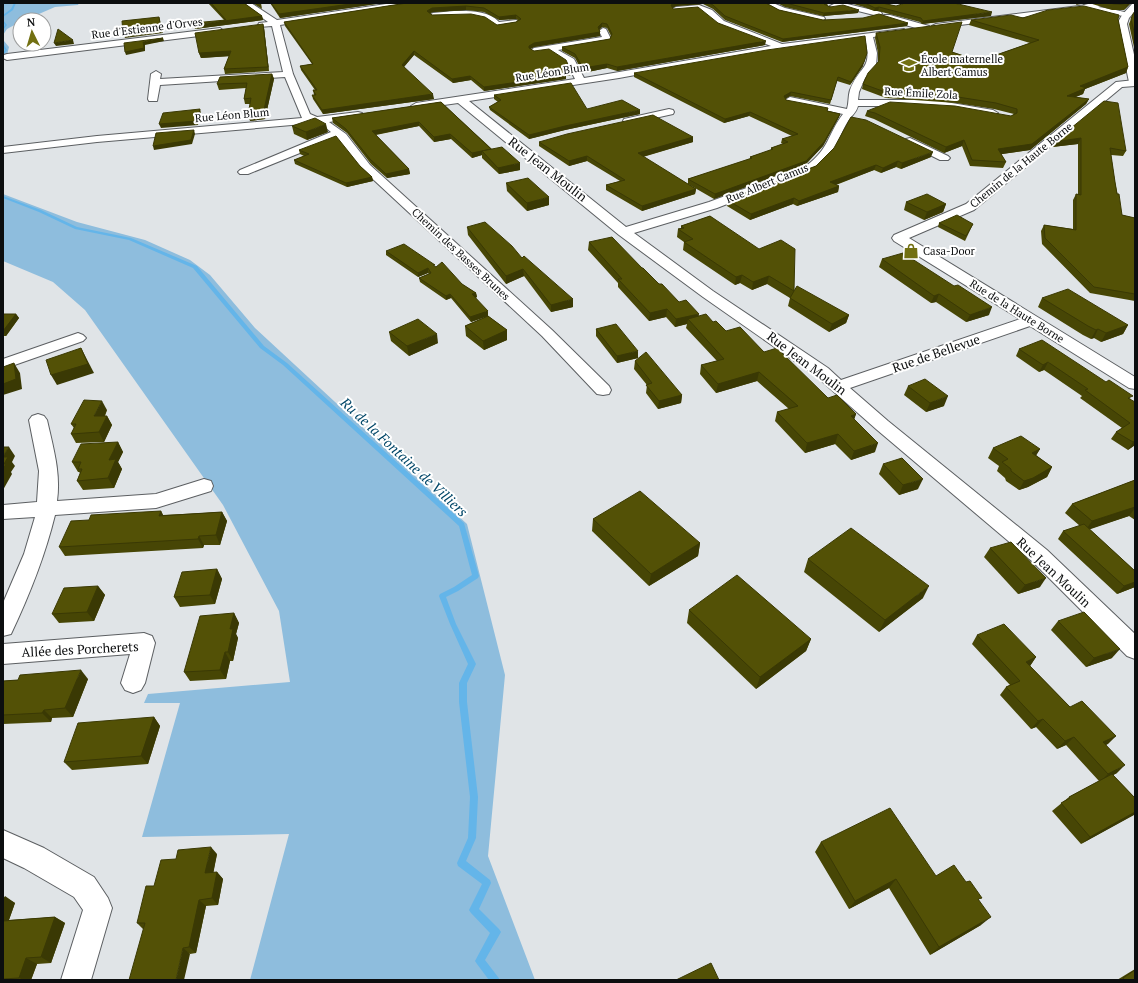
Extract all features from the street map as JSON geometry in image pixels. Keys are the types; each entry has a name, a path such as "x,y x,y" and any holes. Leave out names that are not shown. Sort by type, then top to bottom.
{"main road":[{"name":"Rue Léon Blum","path":"1087,7 1102,3"},
{"path":"1124,3 1128,3 1123,17 1131,50 1135,82"},
{"path":"1123,17 1135,6"},
{"path":"1087,7 1097,12 1123,17"}],"street":[{"path":"246,3 275,23"},
{"path":"254,26 409,3"},
{"path":"766,3 797,14 829,20"},
{"path":"444,14 446,4"},
{"path":"829,7 842,5 926,28"},
{"path":"676,9 699,7 709,12 721,23 780,47"},
{"name":"Rue Léon Blum","path":"406,107 619,75 780,47 1087,7"},
{"path":"862,18 878,14"},
{"path":"433,15 482,15 490,18 497,25 516,22"},
{"name":"Chemin des Basses Brunes","path":"275,23 288,74 306,116 330,126 339,133 366,167 548,333 603,390"},
{"name":"Rue d'Estienne d'Orves","path":"6,57 225,30"},
{"path":"534,51 607,39 604,31"},
{"name":"Rue Albert Camus","path":"624,232 713,205 810,168 821,160 831,147 850,111 854,92 861,77 871,66 873,53 868,35"},
{"path":"551,49 571,61 580,80"},
{"path":"153,99 155,78 288,74"},
{"name":"Chemin de la Haute Borne","path":"899,238 970,207 1119,84 1135,82"},
{"name":"Rue Jean Moulin","path":"460,99 624,232 708,294 755,324 839,386 882,425 1040,556 1135,649"},
{"path":"790,100 850,111 862,120"},
{"name":"Rue Émile Zola","path":"850,111 934,103 958,106 1004,116"},
{"path":"615,124 670,112"},
{"name":"Rue Léon Blum","path":"3,150 143,134 318,120 367,113"},
{"path":"244,172 339,133"},
{"path":"901,137 944,158"},
{"path":"520,147 535,143"},
{"name":"Rue de la Haute Borne","path":"899,238 1135,384"},
{"name":"Rue de Bellevue","path":"839,386 1033,320"},
{"path":"3,364 78,338"},
{"path":"3,627 28,572 47,509 49,475 38,420"},
{"path":"3,512 156,501 204,486"},
{"name":"Allée des Porcherets","path":"3,654 144,643 133,683"},
{"path":"3,844 34,858 84,887 98,908 76,980"}],"shaded area":[{"path":"3,3 79,3 78,5 55,7 43,12 12,12 12,26 7,29 3,35"},
{"path":"3,35 4,41 9,47 7,55 3,60"},
{"path":"3,194 77,222 145,240 190,260 210,275 255,328 467,524 505,675 488,856 535,980 250,980 289,834 142,837 180,703 144,703 148,694 290,682 279,611 223,505 85,310 53,282 3,261"}],"building":[{"path":"211,3 244,3 262,16 194,25 193,23 226,20"},
{"path":"271,3 357,3 279,14"},
{"path":"407,3 674,3 671,5 673,9 698,7 718,23 766,41 617,67 607,64 583,68 575,54 562,47 610,39 612,34 607,24 602,23 598,27 600,32 534,43 529,46 529,48 534,51 549,49 566,60 571,71 564,72 566,75 484,87 470,76 452,79 414,51 402,65 433,94 322,110 312,95 316,95 313,90 317,90 300,66 313,64 284,22","holes":["466,6 484,8 499,17 516,15 521,19 516,22 497,25 485,17 471,14 432,15 427,11 432,8"]},
{"path":"709,3 766,3 779,10 823,20 863,18 879,14 908,23 783,39 725,16"},
{"path":"786,3 826,3 824,4 830,7 843,5 859,10 824,13"},
{"path":"865,3 882,3 896,6 905,3 954,3 992,12 923,21 921,18 879,7 875,8"},
{"path":"1109,3 1128,3 1127,5"},
{"path":"1084,6 1119,15 1118,19 1128,67 1080,86 1086,88 1067,96 1089,99 1032,144 998,149 1006,162 972,160 964,140 946,147 875,113 867,111 890,102 955,106 1011,116 1017,113 1017,109 996,103 958,97 888,93 863,84 868,73 879,61 880,47 876,33 962,22 952,52 979,61 1039,40 971,20 1011,15 1023,18 1048,10"},
{"path":"1135,11 1135,36 1131,19"},
{"path":"159,17 161,28 123,33 122,21"},
{"path":"263,24 268,67 224,69 231,51 199,53 195,33"},
{"path":"58,29 73,40 54,43"},
{"path":"865,36 867,53 864,62 851,82 838,77 831,100 791,92 784,96 786,100 828,108 827,111 840,114 824,142 806,161 715,194 688,179 752,158 750,157 788,142 782,139 798,134 750,112 725,119 634,73 767,50"},
{"path":"163,38 143,42 144,48 125,52 124,43"},
{"path":"272,74 263,114 248,115 251,98 244,99 247,83 217,84 220,77"},
{"path":"571,83 587,109 622,100 640,110 529,135 489,107 501,100 494,95"},
{"path":"1104,101 1118,103 1126,151 1110,148 1117,194 1119,194 1122,215 1135,218 1135,294 1094,287 1045,238 1044,225 1076,230 1076,194 1081,195 1081,138 1054,142"},
{"path":"441,102 491,149 472,153 450,134 434,137 419,122 372,131 409,169 386,174 370,159 346,129 332,118"},
{"path":"200,109 197,121 159,124 163,113"},
{"path":"653,115 693,137 638,153 696,189 642,206 606,185 625,180 587,156 569,161 539,142 567,134"},
{"path":"851,117 866,120 933,152 902,163 898,161 883,168 876,165 830,182 839,186 799,201 794,198 751,214 727,200 816,166 834,148"},
{"path":"315,118 326,124 306,132 292,126"},
{"path":"194,130 191,140 153,146 156,133"},
{"path":"336,136 360,166 372,177 346,183 294,160 309,154 299,150"},
{"path":"502,147 520,163 498,168 482,151"},
{"path":"528,178 549,197 527,203 506,183"},
{"path":"927,194 946,204 927,212 906,202"},
{"path":"957,215 973,224 966,236 939,223"},
{"path":"710,216 759,249 781,240 795,249 794,291 769,276 753,282 742,275 736,277 684,242 693,239 678,229 684,228 681,226"},
{"path":"485,222 512,246 522,258 524,256 573,299 551,305 523,269 506,276 467,227"},
{"path":"612,237 642,268 659,284 662,284 679,302 686,300 699,314 676,319 667,309 650,313 618,279 622,279 589,242"},
{"path":"404,244 436,267 442,262 462,284 476,293 472,294 488,311 470,317 450,294 446,296 419,278 431,273 428,268 418,273 386,251"},
{"path":"903,253 954,286 958,285 992,307 970,315 939,294 934,296 882,259"},
{"path":"797,286 849,315 832,324 790,298"},
{"path":"1068,289 1128,325 1106,333 1098,329 1096,330 1042,298"},
{"path":"3,314 16,314 3,331"},
{"path":"706,314 713,322 716,321 726,331 740,327 764,352 777,348 828,398 837,395 856,414 851,416 878,443 854,451 838,434 807,443 777,412 798,406 759,372 718,384 701,365 724,359 688,319"},
{"path":"488,316 507,330 483,341 465,326"},
{"path":"418,319 437,334 407,346 389,332"},
{"path":"616,324 638,351 617,356 596,329"},
{"path":"1042,340 1106,382 1109,380 1133,396 1128,398 1135,402 1135,441 1133,442 1116,432 1130,423 1085,390 1088,389 1048,362 1043,365 1019,349"},
{"path":"81,348 88,364 51,375 46,360"},
{"path":"646,352 682,395 659,401 646,385 652,383 635,361"},
{"path":"14,363 16,379 3,384 3,367"},
{"path":"925,379 948,396 930,403 908,386"},
{"path":"84,400 102,401 94,416 107,416 99,432 71,434 76,424 71,424"},
{"path":"1021,436 1040,449 1032,453 1052,467 1033,478 1024,481 1002,462 1008,459 993,448"},
{"path":"118,442 109,460 116,459 108,478 77,481 82,469 78,469 81,462 72,462 81,444"},
{"path":"3,447 9,447 3,456"},
{"path":"3,457 8,457 3,469"},
{"path":"902,458 923,479 903,485 883,464"},
{"path":"1135,480 1135,507 1092,521 1072,504"},
{"path":"640,491 700,543 651,574 593,519"},
{"path":"161,511 159,516 222,512 216,535 199,536 198,539 59,547 71,521 89,520 91,515"},
{"path":"1084,524 1135,571 1135,582 1124,586 1063,531"},
{"path":"851,528 929,586 885,620 808,559"},
{"path":"1011,542 1046,578 1025,585 990,548"},
{"path":"217,569 210,595 174,597 182,572"},
{"path":"737,575 811,639 760,677 689,610"},
{"path":"98,586 87,612 52,614 64,588"},
{"path":"1084,612 1120,649 1094,658 1058,621"},
{"path":"234,613 230,629 233,629 228,652 225,652 220,670 184,672 200,616"},
{"path":"1004,624 1036,657 1026,662 1070,707 1082,701 1116,736 1103,742 1125,765 1108,774 1074,737 1065,741 1043,719 1038,721 1006,687 1020,681 977,635"},
{"path":"81,670 65,708 44,710 42,713 3,715 3,681 18,680 20,675"},
{"path":"154,717 141,756 64,762 78,723"},
{"path":"1112,774 1135,798 1135,812 1090,837 1061,803 1070,798 1069,797"},
{"path":"890,808 936,876 954,865 966,882 970,881 982,898 978,899 991,917 939,947 896,879 855,901 821,842"},
{"path":"211,847 205,873 217,872 212,898 199,900 189,947 183,948 176,980 129,980 145,923 137,923 146,886 154,886 161,860 176,859 178,850"},
{"path":"55,917 41,957 26,958 19,978 3,979 3,921"},
{"path":"711,963 719,980 676,980"},
{"path":"1135,970 1135,980 1125,980 1123,978"}],"waterway":[{"name":"Ru de la Fontaine de Villiers","path":"3,16 12,9 15,3"},
{"name":"Ru de la Fontaine de Villiers","path":"3,21 6,25 3,29"},
{"name":"Ru de la Fontaine de Villiers","path":"3,44 6,50 3,54"},
{"name":"Ru de la Fontaine de Villiers","path":"3,197 40,211 76,228 130,239 195,267 262,347 285,364 462,525 476,576 442,596 453,624 472,664 463,683 463,702 474,797 472,838 461,863 487,883 474,910 496,932 480,961 495,980"}],"place":[{"name":"École maternelle Albert Camus","path":"909,65"},
{"name":"Casa-Door","path":"911,251"}]}
